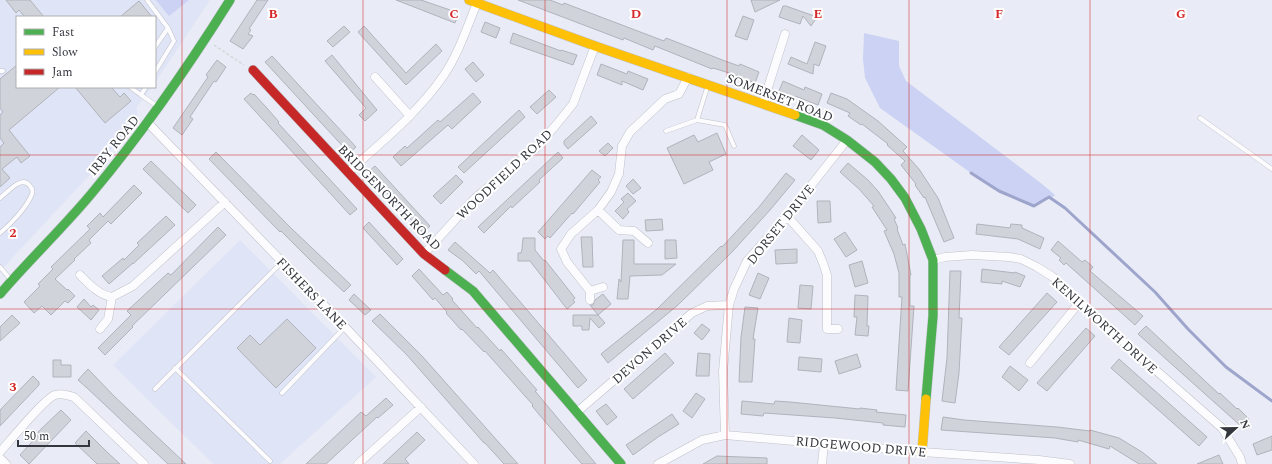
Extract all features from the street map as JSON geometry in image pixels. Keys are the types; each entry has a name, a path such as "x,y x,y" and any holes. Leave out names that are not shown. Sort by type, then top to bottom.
{"street":[{"name":"IRBY ROAD","path":"0,294 11,280 70,219 148,123 205,40 230,0"},
{"name":"SOMERSET ROAD","path":"473,1 595,46 823,125 847,140 875,162 891,178 905,198 921,229 933,260 933,316 922,452"},
{"path":"348,172 410,116 444,75 457,54 473,1"},
{"path":"763,103 785,34"},
{"name":"WOODFIELD ROAD","path":"424,254 474,198 535,149 556,125 573,104 595,46"},
{"name":"BRIDGENORTH ROAD","path":"253,70 424,254 472,291 621,464"},
{"path":"375,77 410,116"},
{"path":"590,300 590,291 567,262 561,249 572,234 598,210 611,192 619,174 622,146 630,132 665,99 679,94 688,77"},
{"name":"FISHERS LANE","path":"148,123 422,407 473,463"},
{"name":"DORSET DRIVE","path":"725,435 723,371 729,305 734,289 748,261 787,216 847,140"},
{"path":"80,275 105,296 112,297 133,286 225,202"},
{"path":"598,210 619,230 634,231 648,243"},
{"path":"787,216 818,251 827,275 827,329 838,329"},
{"name":"KENILWORTH DRIVE","path":"933,260 944,257 972,255 1009,257 1021,259 1053,277 1079,303 1222,428 1240,457 1242,464"},
{"path":"590,291 603,287"},
{"path":"100,329 108,320 112,297"},
{"path":"1030,363 1079,303"},
{"name":"DEVON DRIVE","path":"577,412 692,313 707,306 729,305"},
{"path":"0,452 44,402 54,395 64,394 74,397 144,464"},
{"path":"358,464 422,407"},
{"name":"RIDGEWOOD DRIVE","path":"661,463 702,440 725,435 922,452 1039,460 1070,464"},
{"path":"822,464 824,444"},
{"path":"0,458 6,464"}],"lane":[{"path":"147,0 168,28 174,41 156,70"},
{"path":"156,46 168,28"},
{"path":"697,120 708,84"},
{"path":"131,88 159,108"},
{"path":"141,95 145,88"},
{"path":"1200,118 1272,169"},
{"path":"666,131 697,120 725,125 734,146"},
{"path":"0,198 19,183 24,181 27,182 33,190 26,205 0,233"},
{"path":"155,389 282,261"},
{"path":"0,267 11,280"},
{"path":"282,392 345,327"},
{"path":"176,368 270,461"}],"path":[{"path":"205,40 253,70"}],"shaded area":[{"path":"0,0 210,0 156,81 156,16 16,16 16,88 151,88 137,107 137,115 99,165 0,271"},
{"path":"156,0 189,0 169,16"},
{"path":"864,33 899,41 899,66 906,81 1055,195 1034,206 999,191 971,173 880,108 865,78 863,59"},
{"path":"240,240 376,377 280,464 213,464 113,365"}],"building":[{"path":"6,0 30,0 43,16 24,16 19,10 16,13"},
{"path":"257,0 268,0 249,29 251,30 248,34 253,36 243,49 230,41"},
{"path":"396,0 421,0 459,13 455,23"},
{"path":"518,0 550,0 563,5 564,3 664,41 666,38 725,61 739,66 740,64 759,72 755,83 729,73 713,68 712,69 655,46 653,50 624,38 623,40"},
{"path":"751,0 780,0 755,12"},
{"path":"139,1 151,16 121,16"},
{"path":"783,6 817,17 811,26 803,16 800,24 779,17"},
{"path":"743,16 754,20 747,40 735,36"},
{"path":"485,22 500,28 496,38 481,32"},
{"path":"344,26 350,32 333,47 327,41"},
{"path":"364,26 406,73 436,44 442,51 406,85 358,32"},
{"path":"513,33 561,51 577,55 573,65 510,43"},
{"path":"815,42 826,46 819,66 814,64 813,74 788,64 791,57 807,64"},
{"path":"332,55 377,110 365,121 359,115 366,108 325,61"},
{"path":"272,56 356,147 349,153 265,62"},
{"path":"217,60 226,67 216,82 214,81 190,117 193,119 182,135 173,128 208,77 206,75"},
{"path":"473,62 484,75 476,82 465,69"},
{"path":"601,64 627,74 628,71 648,79 643,90 622,81 622,85 597,75"},
{"path":"16,66 16,88 59,88 9,130 30,156 21,163 17,157 2,169 10,178 0,187 0,147 4,143 0,138 0,115 3,112 0,108 0,79"},
{"path":"783,81 804,90 805,87 822,94 818,105 795,96 794,98 779,91"},
{"path":"76,88 112,88 120,97 124,93 131,101 105,123"},
{"path":"549,90 556,97 537,114 530,107"},
{"path":"251,93 253,95 254,94 266,107 279,122 278,123 357,209 350,215 244,99"},
{"path":"473,93 481,102 452,129 448,125 401,166 393,157 405,146 407,148 438,120 440,122"},
{"path":"831,93 847,99 878,121 907,147 903,151 919,169 938,198 954,238 944,242 925,197 924,198 915,185 916,184 901,165 905,161 887,145 888,144 862,124 861,125 848,116 850,113 827,103"},
{"path":"519,110 525,117 464,173 458,167"},
{"path":"591,116 597,123 568,149 564,144 564,141"},
{"path":"717,133 726,154 709,162 713,170 684,184 667,148 694,135 698,142"},
{"path":"802,135 819,150 811,160 793,146"},
{"path":"608,143 613,148 605,156 599,151"},
{"path":"216,152 292,229 351,285 344,292 281,231 280,232 209,159"},
{"path":"558,152 563,158 539,180 540,182 512,208 511,206 484,233 478,227"},
{"path":"151,161 196,205 188,213 143,169"},
{"path":"848,163 868,180 878,191 896,218 894,219 898,228 897,229 903,245 905,244 911,275 910,306 914,306 908,391 896,390 902,297 899,297 899,273 894,254 884,231 887,230 872,207 874,206 859,189 840,172"},
{"path":"375,166 430,226 423,233 368,172"},
{"path":"592,170 601,177 598,180 600,182 550,238 548,236 545,239 538,232"},
{"path":"786,173 795,180 733,251 678,305 608,363 601,354 657,309 721,246 722,247 759,207"},
{"path":"456,175 463,182 441,204 433,196"},
{"path":"633,179 641,188 633,194 626,186"},
{"path":"134,185 142,193 111,224 108,221 89,240 91,243 55,279 75,296 68,303 65,301 51,315 42,306 34,313 24,302 40,286 38,284 53,269 51,267 90,229 87,226 100,213 103,217"},
{"path":"628,193 636,201 627,209 629,212 623,219 615,211 624,202 621,199"},
{"path":"817,201 830,201 831,222 818,223"},
{"path":"166,216 175,225 109,284 102,276 123,258 124,260 139,245 137,243"},
{"path":"662,219 663,230 646,231 645,220"},
{"path":"369,222 403,259 397,265 363,228"},
{"path":"977,224 1010,228 1011,224 1022,225 1022,228 1044,238 1040,249 1018,239 976,234"},
{"path":"218,227 226,235 132,326 133,327 105,355 98,348 131,315 127,311 168,273 171,275"},
{"path":"845,232 857,250 846,257 834,239"},
{"path":"581,237 592,237 593,267 583,267"},
{"path":"523,238 535,238 535,250 544,261 545,260 575,298 573,300 575,302 567,309 530,261 518,261 518,253 521,253"},
{"path":"623,240 634,240 634,264 676,264 662,275 630,276 628,299 617,299 619,279 621,282"},
{"path":"665,240 676,240 677,258 665,259"},
{"path":"1058,241 1082,262 1085,260 1093,267 1090,271 1143,316 1135,325 1066,263 1064,265 1059,260 1061,258 1051,250"},
{"path":"455,242 490,273 493,270 587,380 578,388 479,271 476,274 463,261 448,250"},
{"path":"797,249 797,263 776,264 775,250"},
{"path":"862,261 868,283 855,287 849,265"},
{"path":"419,269 443,295 447,292 453,299 452,300 477,328 478,327 500,351 501,349 537,390 535,391 596,464 582,464 532,406 533,405 485,351 484,352 462,329 461,330 435,298 433,300 412,276"},
{"path":"982,269 1015,272 1025,276 1020,287 1002,281 1002,284 981,282"},
{"path":"950,271 961,271 959,318 962,318 959,373 955,403 942,401 947,358"},
{"path":"758,273 769,278 760,299 749,295"},
{"path":"800,285 813,286 811,309 798,308"},
{"path":"1047,293 1057,302 1009,355 999,347"},
{"path":"354,294 371,310 365,315 349,300"},
{"path":"603,294 611,304 598,315 590,305 593,305 595,300"},
{"path":"855,295 868,296 868,336 855,335 857,317 854,317"},
{"path":"84,299 91,307 93,305 99,310 91,320 77,307"},
{"path":"745,307 758,308 753,339 755,339 752,382 739,382 741,337"},
{"path":"380,314 422,356 518,464 504,464 484,443 407,355 372,321"},
{"path":"12,315 20,323 0,341 0,327"},
{"path":"573,315 598,315 605,323 599,328 590,318 589,330 582,330 582,326 573,326"},
{"path":"789,318 802,320 800,343 787,342"},
{"path":"287,319 316,348 276,388 237,348 250,335 260,345"},
{"path":"702,324 710,330 702,340 694,333"},
{"path":"1146,326 1219,394 1220,393 1237,409 1238,408 1249,419 1242,427 1138,334"},
{"path":"1086,328 1095,336 1047,391 1037,383"},
{"path":"665,353 674,363 633,399 624,389"},
{"path":"698,353 710,354 709,376 696,376"},
{"path":"857,354 861,367 839,374 835,361"},
{"path":"799,357 822,359 821,372 798,370"},
{"path":"1119,359 1207,437 1199,446 1111,368"},
{"path":"53,360 61,360 61,365 71,365 71,377 53,377"},
{"path":"1010,366 1028,380 1019,391 1002,377"},
{"path":"88,369 114,396 186,464 168,464 78,380"},
{"path":"33,376 39,382 39,385 0,426 0,410"},
{"path":"696,393 705,399 692,418 683,411"},
{"path":"386,398 393,405 378,418 377,417 326,464 306,464 361,412 366,416"},
{"path":"742,401 774,404 775,401 790,402 877,410 876,412 906,415 905,427 835,418 764,413 763,416 741,414"},
{"path":"606,404 617,417 607,425 596,411"},
{"path":"61,410 71,420 29,464 20,455 39,434 38,432"},
{"path":"672,414 679,424 633,455 626,445"},
{"path":"943,417 1090,430 1119,438 1142,452 1157,464 1139,464 1110,446 1109,449 1078,440 1078,442 1055,438 941,430"},
{"path":"86,431 120,464 97,464 75,443"},
{"path":"417,432 425,440 405,459 409,464 383,464"},
{"path":"1272,436 1272,450 1257,455 1253,444"},
{"path":"1219,455 1223,464 1197,464"},
{"path":"717,456 767,458 767,464 703,464"}],"waterway":[{"path":"971,173 999,191 1034,206 1049,197 1065,208 1155,292 1188,329 1226,367 1272,401"}],"traffic: fast":[{"path":"0,294 81,206 129,147 198,50 230,0"},
{"path":"795,115 823,125 847,140 875,162 891,179 905,198 921,229 933,260 933,316 926,399"},
{"path":"445,270 473,291 621,464"}],"traffic: slow":[{"path":"469,0 595,46 795,115"},
{"path":"922,452 926,399"}],"traffic: jam":[{"path":"253,70 424,254 445,270"}]}
